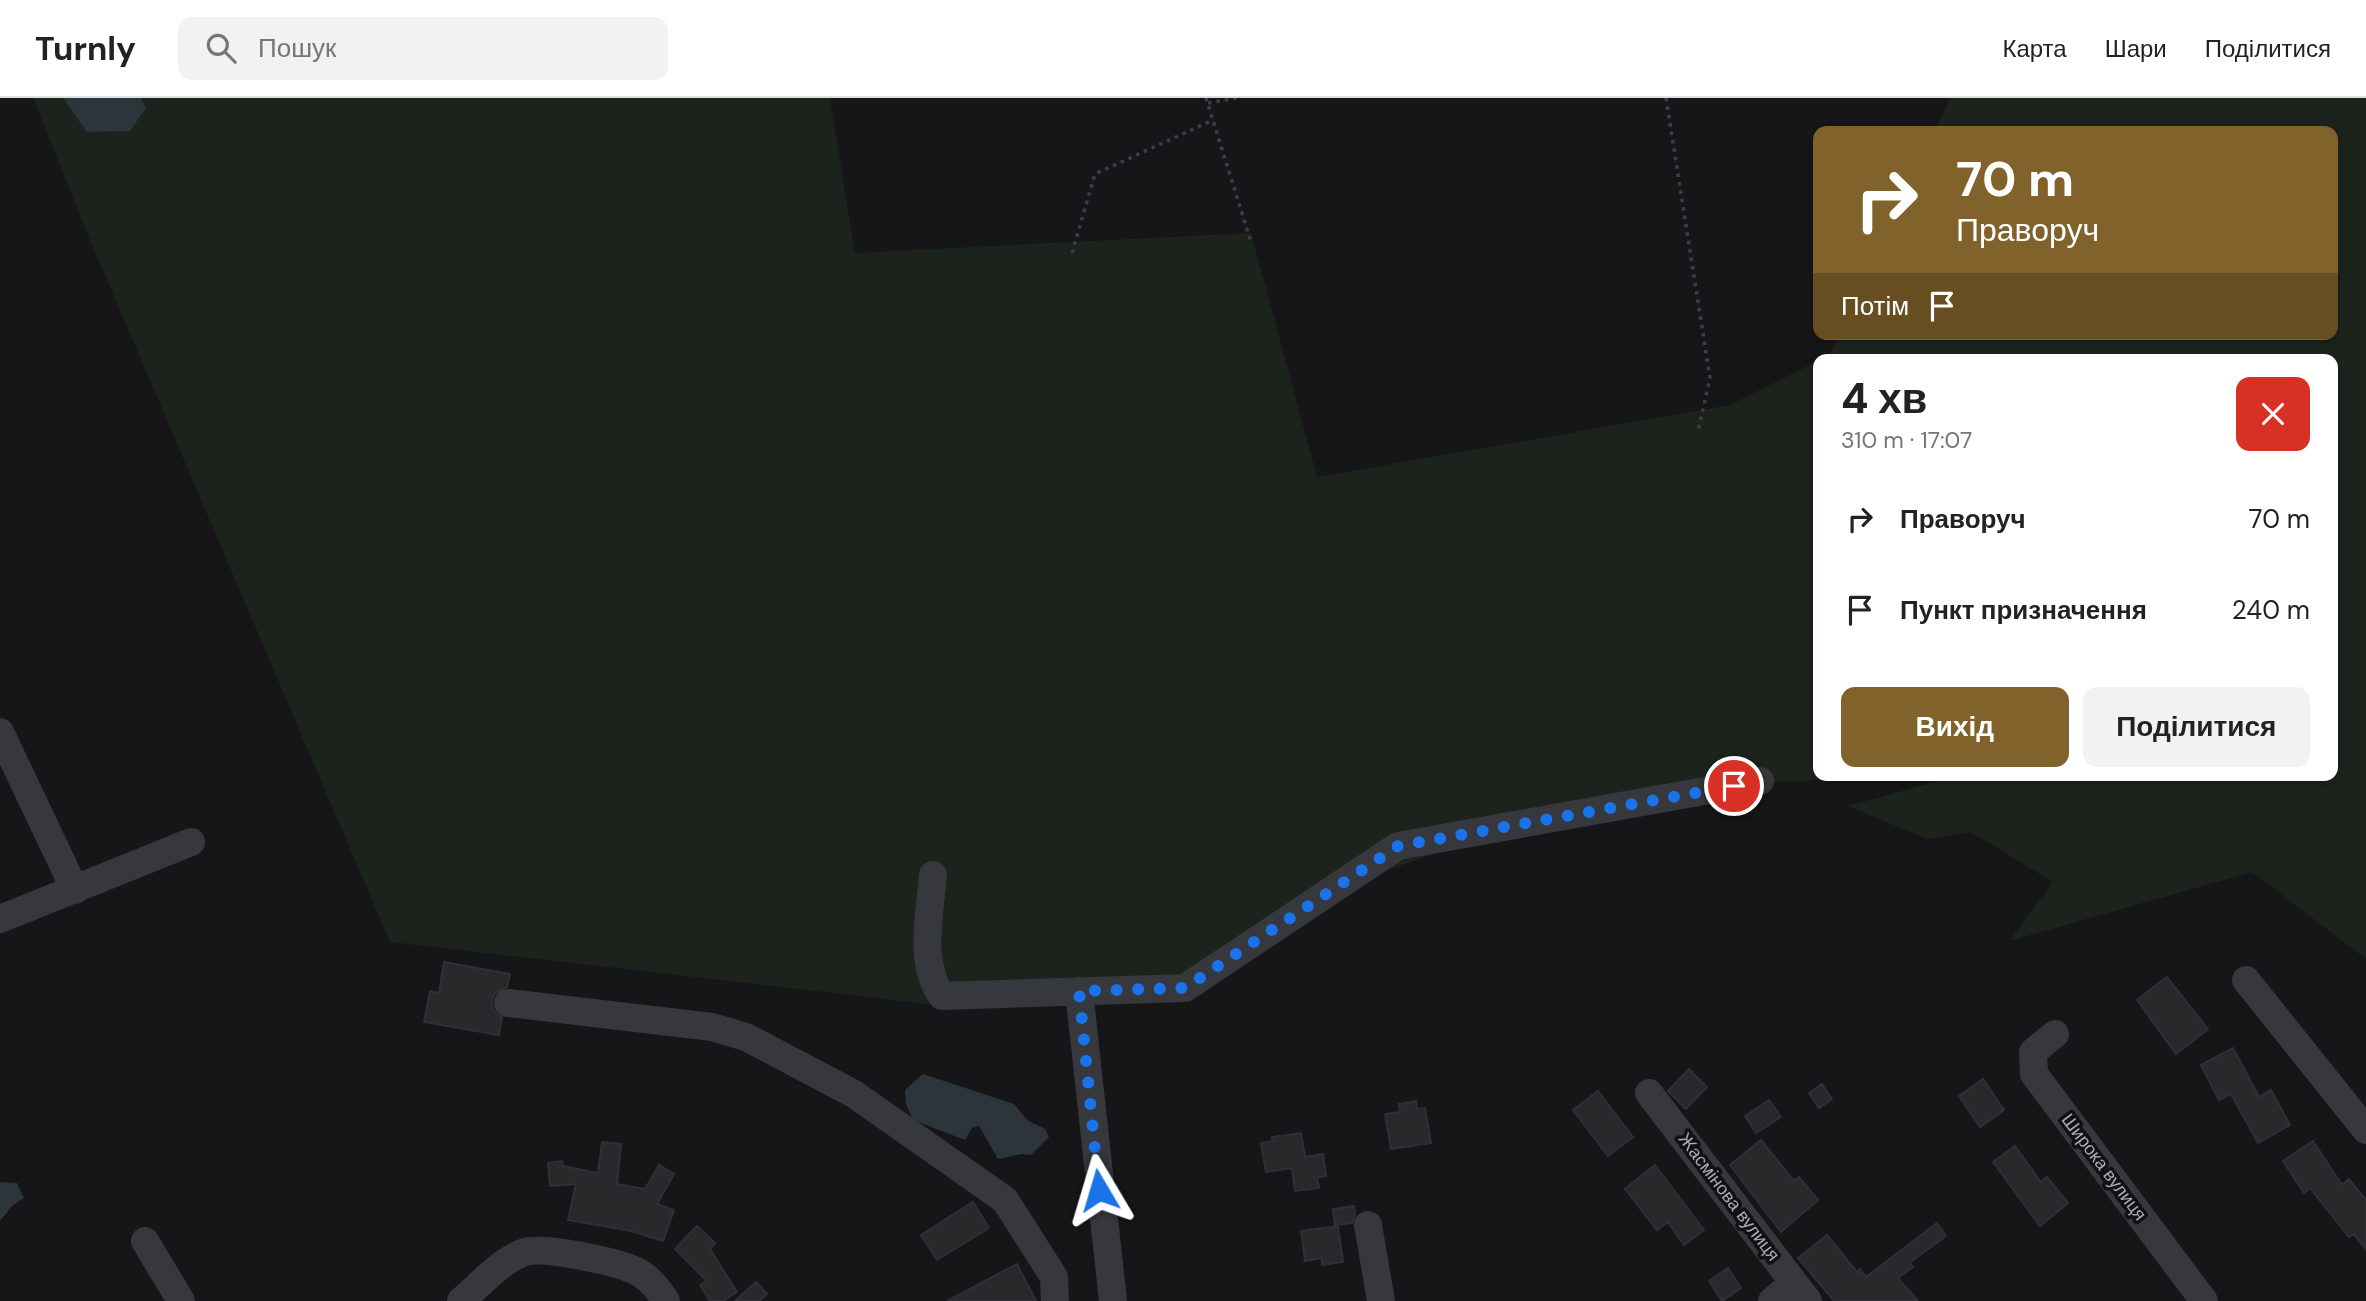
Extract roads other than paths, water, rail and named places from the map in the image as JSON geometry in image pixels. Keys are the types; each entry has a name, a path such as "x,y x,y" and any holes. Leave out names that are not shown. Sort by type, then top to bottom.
{"street":[{"path":"0,732 75,890"},
{"path":"933,876 927,943 931,981 942,996 1185,988 1398,846 1760,781"},
{"path":"0,919 191,842"},
{"path":"2246,980 2366,1130"},
{"path":"1079,991 1113,1301"},
{"path":"508,1003 712,1027 746,1037 854,1094 1005,1200 1054,1277 1055,1301"},
{"name":"Широка вулиця","path":"2055,1034 2034,1052 2034,1074 2204,1301"},
{"name":"Жасмінова вулиця","path":"1649,1093 1801,1292"},
{"path":"1368,1225 1381,1301"},
{"path":"145,1241 181,1301"},
{"path":"461,1301 511,1258 527,1251 541,1250 600,1260 638,1271 657,1288 666,1301"},
{"path":"1772,1301 1801,1292"}]}
